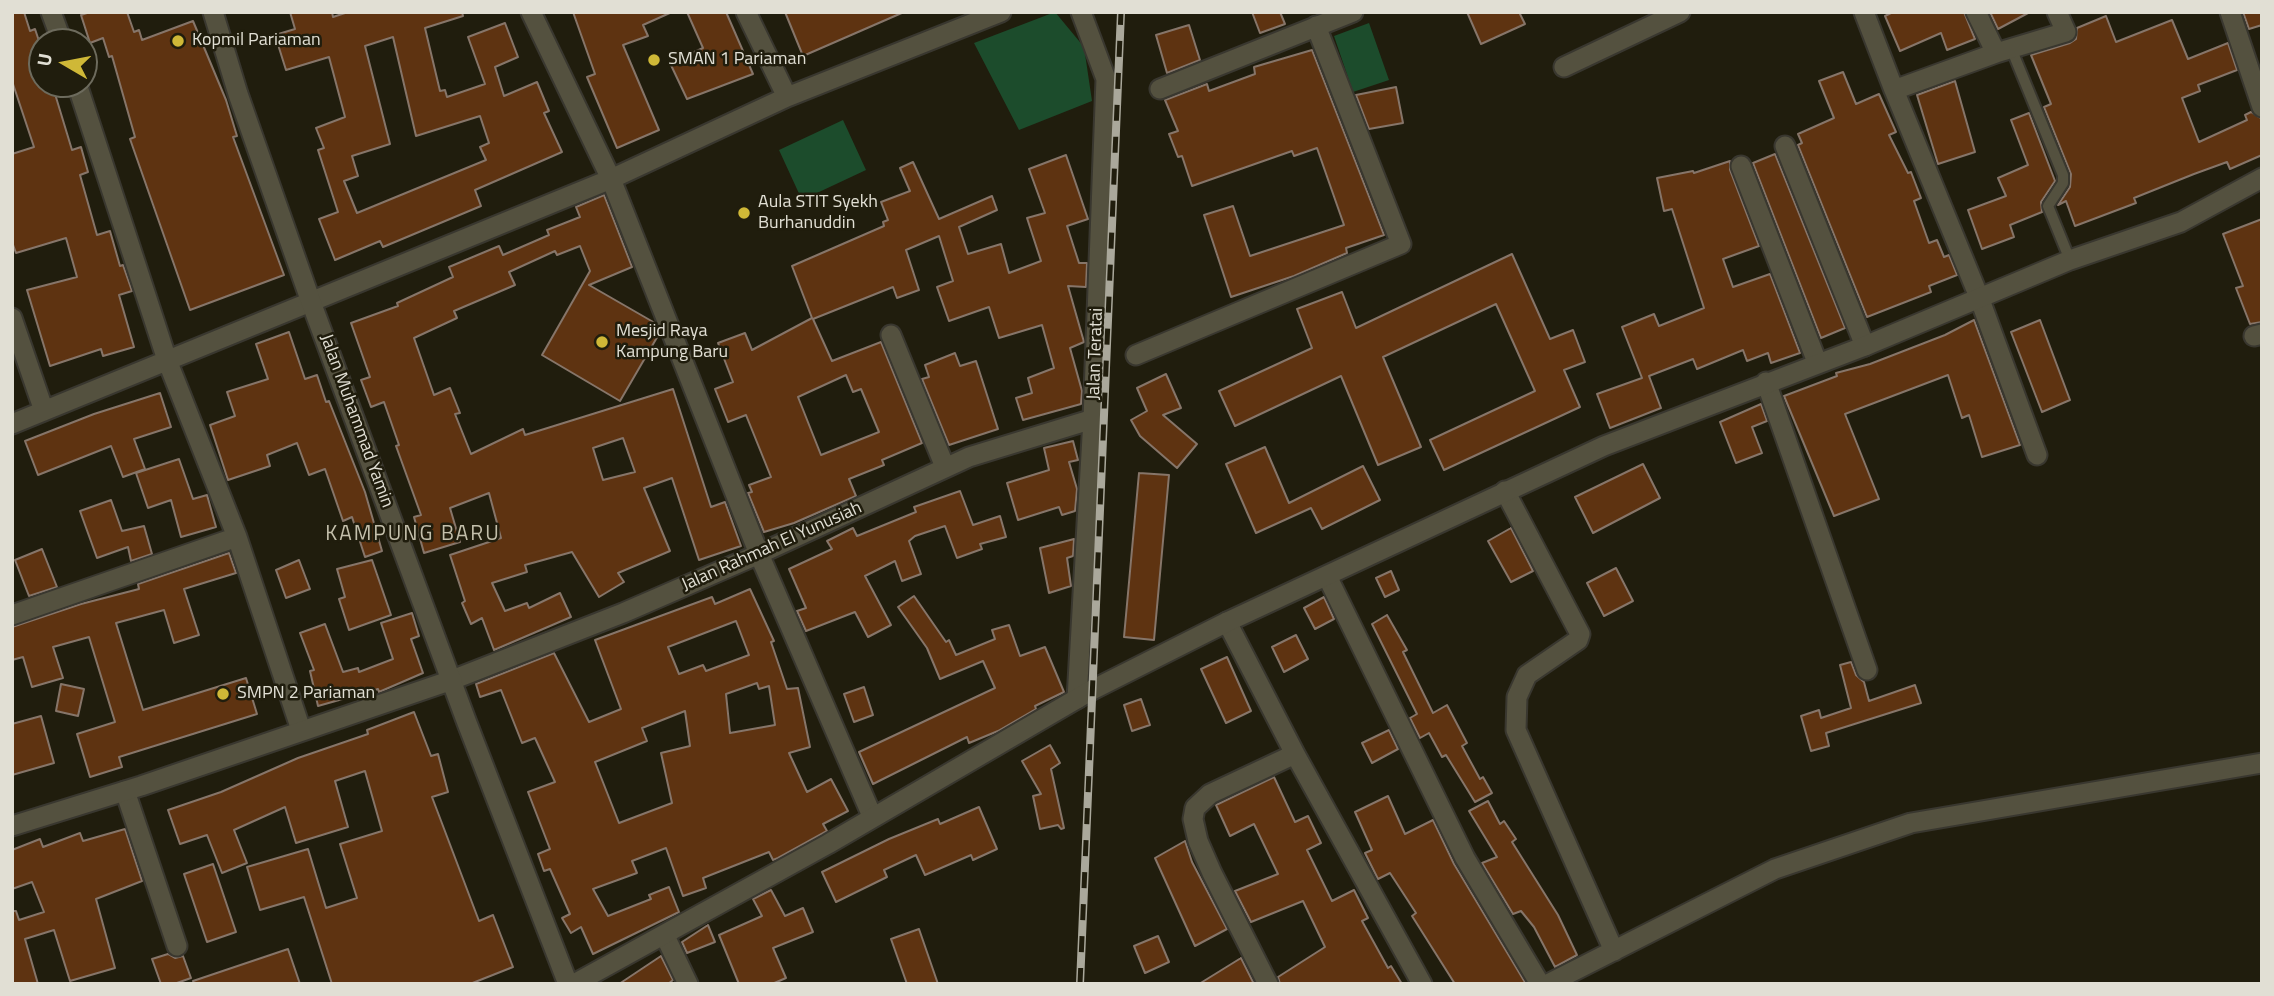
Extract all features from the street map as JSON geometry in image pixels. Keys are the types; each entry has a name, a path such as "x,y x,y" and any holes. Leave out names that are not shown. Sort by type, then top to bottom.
{"street":[{"name":"Jalan Muhammad Yamin","path":"213,12 238,94 312,302 467,723 568,984"},
{"path":"531,12 611,179 759,554 872,816"},
{"path":"746,12 787,97"},
{"path":"12,424 611,179 787,97 969,19 1001,12"},
{"name":"Jalan Teratai","path":"1077,699 1093,419 1106,79 1081,12"},
{"path":"1160,89 1353,12"},
{"path":"1563,67 1680,12"},
{"path":"1864,12 1979,297 2037,455"},
{"path":"1976,12 2004,50"},
{"path":"1894,90 2004,50 2066,32 2057,12"},
{"path":"2230,12 2262,107"},
{"path":"1136,355 1401,244 1316,26"},
{"path":"82,98 167,360 237,537 301,730"},
{"path":"1785,146 1865,346"},
{"path":"1741,166 1817,362"},
{"path":"574,984 665,936 1077,699 1227,622 1604,446 1702,410 1817,362 1865,346 2070,260 2181,222 2262,178"},
{"path":"12,318 44,411"},
{"path":"891,335 945,467"},
{"path":"1766,382 1867,670"},
{"name":"Jalan Rahmah El Yunusiah","path":"12,826 125,791 301,730 419,694 623,613 759,554 945,467 1093,419"},
{"path":"1505,491 1580,634 1578,640 1528,675 1517,697 1516,730 1614,951"},
{"path":"12,615 237,537"},
{"path":"1327,576 1465,858 1539,984"},
{"path":"1227,622 1295,754 1422,984"},
{"path":"419,694 430,696 455,709 467,723"},
{"path":"1268,984 1212,873 1198,841 1193,819 1195,808 1210,794 1295,754"},
{"path":"1548,984 1775,869 1911,823 2262,763"},
{"path":"125,791 177,946"},
{"path":"665,936 688,984"}],"lane":[{"path":"2004,50 2063,175 2063,183 2048,206 2070,260"}],"green space":[{"path":"1055,12 1084,47 1092,101 1019,130 974,43"},
{"path":"1369,23 1389,80 1353,92 1334,36"},
{"path":"843,120 866,170 802,200 779,150"}],"building":[{"path":"12,12 24,12 29,28 28,98 56,98 72,150 81,147 88,172 80,175 97,235 110,231 120,266 123,265 132,291 119,295 134,347 103,356 101,349 50,366 27,290 77,277 66,238 16,253 12,242 12,154 34,147 12,81"},
{"path":"90,12 127,12 134,32 139,30 142,40 193,21 226,100 237,136 233,137 284,275 190,310 130,139 135,137 112,56 109,57 103,38 98,40 98,28 85,28 81,15"},
{"path":"290,12 332,12 333,17 348,12 462,12 463,16 425,28 440,91 445,90 447,97 485,84 468,37 505,23 518,57 495,67 504,96 537,82 549,111 544,113 562,152 475,190 481,206 383,247 380,241 335,260 319,219 338,212 318,150 324,148 316,128 345,117 329,57 286,70 275,35 295,29","holes":["393,37 416,136 480,116 489,143 480,147 486,160 357,213 344,181 358,176 352,156 390,144 365,46"]},
{"path":"573,12 672,12 643,25 648,36 623,45 659,130 617,148 587,77 595,74"},
{"path":"687,12 726,12 753,74 687,99 670,63 703,48"},
{"path":"785,12 904,12 803,56"},
{"path":"1252,12 1280,12 1285,24 1260,33"},
{"path":"1467,12 1519,12 1525,24 1481,44"},
{"path":"1893,12 1964,12 1975,39 1947,50 1941,33 1900,51 1885,16"},
{"path":"1990,12 2030,12 1998,29"},
{"path":"2243,12 2262,12 2262,25 2249,29"},
{"path":"2106,16 2116,42 2172,20 2188,59 2228,43 2237,70 2198,85 2200,91 2182,98 2199,142 2247,120 2245,115 2251,112 2262,119 2262,155 2230,169 2227,162 2194,174 2134,198 2136,203 2075,226 2066,201 2058,205 2070,187 2071,174 2044,107 2051,104 2031,55 2070,43 2076,39 2077,28"},
{"path":"1189,25 1200,60 1167,73 1156,35"},
{"path":"1312,50 1384,235 1346,248 1347,253 1294,276 1231,297 1204,215 1233,206 1250,256 1344,225 1317,148 1294,156 1292,151 1192,186 1182,156 1178,157 1169,134 1178,131 1165,100 1207,84 1209,91 1255,74 1254,67"},
{"path":"1843,72 1856,104 1879,94 1896,132 1889,135 1908,173 1911,172 1921,198 1914,201 1929,243 1937,240 1944,257 1949,255 1957,275 1929,286 1931,292 1867,317 1798,145 1802,143 1798,134 1834,118 1819,81"},
{"path":"1955,81 1975,152 1938,164 1917,95"},
{"path":"1396,87 1403,123 1369,129 1356,95"},
{"path":"2029,113 2055,181 2041,202 2042,212 2010,225 2014,237 1982,249 1968,210 2006,196 1998,178 2028,165 2011,120"},
{"path":"1775,154 1845,328 1821,338 1753,163"},
{"path":"1066,155 1088,219 1067,226 1079,263 1087,263 1086,287 1068,286 1084,342 1070,348 1082,391 1081,404 1023,420 1016,398 1032,393 1028,378 1054,368 1042,325 999,338 989,307 949,321 937,287 953,281 939,236 906,250 919,290 897,298 893,287 813,319 832,361 881,342 922,443 882,460 884,465 849,479 856,496 794,523 764,532 748,493 752,492 749,485 771,477 746,415 728,422 715,389 733,382 718,343 745,333 752,350 812,318 792,266 884,226 883,222 888,220 881,202 910,191 900,168 913,162 939,219 992,196 997,210 959,227 968,254 1001,244 1009,273 1041,261 1027,218 1045,213 1029,169","holes":["846,375 853,392 861,389 879,432 821,455 798,397"]},
{"path":"1730,161 1730,170 1759,246 1723,259 1733,287 1770,274 1800,353 1771,363 1768,353 1747,361 1743,350 1697,369 1693,359 1649,376 1661,408 1610,428 1597,394 1642,378 1622,327 1654,314 1659,326 1704,308 1672,209 1664,211 1657,178 1693,171 1694,173"},
{"path":"604,195 632,267 589,285 655,323 659,334 620,401 542,355 590,271 580,246 557,255 555,251 509,272 515,285 454,311 457,318 414,338 434,395 450,388 460,413 455,414 471,454 523,429 525,435 673,389 711,507 725,502 741,546 699,560 672,478 644,488 670,551 618,573 624,582 599,597 572,552 525,565 527,572 492,583 505,611 527,603 529,608 560,593 571,617 494,650 482,618 471,624 462,603 465,601 450,555 501,538 489,493 450,508 460,542 424,553 414,517 421,515 396,446 399,445 384,402 371,407 361,380 370,377 351,323 398,306 397,303 453,277 449,267 499,246 503,255 549,235 547,230 580,217 576,207","holes":["623,438 635,472 603,480 593,448"]},
{"path":"2262,219 2262,322 2250,324 2236,288 2243,286 2223,234"},
{"path":"1512,254 1550,339 1573,330 1585,362 1564,370 1580,407 1444,470 1430,440 1535,391 1496,304 1383,357 1421,447 1378,465 1341,376 1235,426 1219,391 1312,348 1297,309 1342,292 1356,328"},
{"path":"1974,320 2020,445 1982,457 1969,415 1962,418 1948,375 1845,414 1879,499 1834,516 1784,396 1837,376 1836,373 1870,364 1945,335"},
{"path":"2040,320 2070,400 2042,412 2011,332"},
{"path":"289,332 305,379 317,375 326,402 329,401 365,492 382,551 365,557 352,517 343,521 325,469 309,475 297,443 267,455 270,466 228,480 210,425 235,416 227,392 268,379 256,344"},
{"path":"955,353 960,366 976,361 998,429 949,445 922,379 929,377 925,365"},
{"path":"1166,374 1181,408 1163,415 1197,444 1177,468 1140,436 1131,420 1147,411 1137,388"},
{"path":"160,393 171,427 134,439 145,469 123,477 111,446 38,475 25,441 94,414"},
{"path":"1761,404 1767,421 1752,427 1762,453 1736,463 1720,422"},
{"path":"1073,441 1078,460 1069,462 1077,489 1075,511 1062,515 1059,507 1018,520 1007,483 1049,470 1044,448"},
{"path":"1265,447 1289,503 1363,466 1380,500 1322,529 1311,508 1256,533 1226,464"},
{"path":"179,459 193,499 207,495 216,527 181,537 171,500 148,508 136,473"},
{"path":"1643,464 1660,498 1593,533 1575,497"},
{"path":"1139,473 1169,475 1154,640 1124,637"},
{"path":"960,491 973,525 1000,516 1006,537 980,544 982,549 957,558 945,526 915,536 909,541 921,574 902,581 895,561 865,576 891,625 868,637 855,612 806,631 797,611 806,608 789,569 832,549 827,541 853,528 857,536 916,512 914,507"},
{"path":"111,500 122,531 144,526 152,554 131,561 128,547 97,558 80,511"},
{"path":"1511,528 1533,571 1511,582 1488,541"},
{"path":"1074,539 1073,556 1067,558 1071,586 1049,593 1040,548"},
{"path":"42,549 57,587 29,596 15,560"},
{"path":"229,553 236,573 184,589 199,635 174,643 164,610 116,623 143,710 246,678 257,714 119,757 122,767 90,777 77,734 115,722 89,637 53,647 63,678 32,687 23,657 12,660 12,627 81,604 139,589 138,584"},
{"path":"299,560 310,589 286,598 276,570"},
{"path":"372,560 391,615 349,630 339,599 345,597 337,569"},
{"path":"1616,568 1633,601 1604,616 1587,583"},
{"path":"1391,571 1399,590 1385,597 1376,578"},
{"path":"750,589 774,641 771,642 787,689 798,688 810,747 789,753 807,792 831,779 848,811 823,824 827,831 778,858 773,860 769,852 703,878 706,888 683,896 666,848 632,861 637,873 593,889 608,916 651,899 649,895 669,887 679,912 593,954 581,927 571,933 562,918 570,914 550,869 544,871 538,854 550,849 528,792 555,782 535,738 522,743 501,690 480,697 476,684 554,653 589,722 621,709 595,640 712,597 715,604","holes":["736,621 749,655 706,671 703,665 679,674 668,647","757,683 759,689 769,686 775,725 730,733 726,694","685,711 690,746 661,753 672,803 619,823 595,762 647,741 642,728"]},
{"path":"914,596 946,642 949,640 956,655 995,639 992,630 1009,625 1020,656 1045,647 1064,692 1035,706 1036,709 998,731 969,743 967,737 873,784 859,752 995,688 983,661 940,679 927,648 898,607"},
{"path":"1324,597 1334,619 1315,629 1304,608"},
{"path":"412,613 419,636 411,639 423,673 379,692 378,689 318,706 310,671 314,670 300,633 325,624 343,672 358,668 359,672 393,659 381,623"},
{"path":"1387,615 1407,650 1403,652 1433,713 1447,705 1467,743 1462,746 1480,779 1483,777 1492,793 1475,802 1446,755 1442,757 1429,733 1420,738 1410,718 1417,714 1372,624"},
{"path":"1296,635 1308,659 1284,672 1272,647"},
{"path":"1227,657 1251,711 1226,723 1201,669"},
{"path":"1851,662 1856,675 1864,682 1869,701 1915,685 1921,703 1826,733 1829,746 1811,751 1801,716 1819,710 1821,718 1851,708 1840,665"},
{"path":"61,684 84,689 78,716 56,711"},
{"path":"864,687 873,715 854,722 844,694"},
{"path":"1141,699 1150,725 1132,731 1124,705"},
{"path":"414,712 431,756 438,754 448,792 432,797 479,921 493,915 513,967 470,984 332,984 304,897 260,910 247,867 308,849 326,908 357,898 340,844 382,831 365,771 335,781 348,827 296,843 285,807 234,830 247,863 222,873 207,835 180,844 168,810 221,792 298,758 368,734 367,730"},
{"path":"41,716 54,763 12,775 12,724"},
{"path":"1389,730 1398,749 1372,763 1362,743"},
{"path":"1050,745 1060,763 1051,769 1064,828 1061,829 1058,825 1040,829 1033,796 1041,794 1022,761"},
{"path":"1274,777 1295,822 1308,816 1321,843 1307,850 1332,901 1354,890 1368,918 1362,921 1388,968 1391,966 1402,984 1280,984 1278,977 1325,947 1303,901 1251,922 1235,891 1278,874 1254,824 1230,836 1216,805"},
{"path":"1388,796 1405,834 1433,820 1454,864 1526,984 1455,984 1412,916 1416,913 1390,873 1378,879 1365,853 1372,850 1355,812"},
{"path":"1488,801 1500,824 1504,821 1516,839 1512,842 1558,915 1577,955 1555,967 1534,927 1521,911 1513,914 1482,863 1497,857 1469,811"},
{"path":"979,807 997,849 973,860 971,855 925,875 916,855 884,870 887,877 836,902 822,872 889,839 938,819 940,824"},
{"path":"125,829 142,881 96,899 115,968 70,981 54,930 25,939 38,984 12,984 12,911 16,911 19,920 44,912 32,882 12,889 12,850 40,839 43,847 80,833 83,841"},
{"path":"1185,841 1192,862 1227,929 1195,946 1155,858"},
{"path":"213,864 236,932 207,942 184,874"},
{"path":"771,890 785,916 803,908 813,932 773,948 786,978 772,984 739,984 719,935 762,916 753,899"},
{"path":"708,925 715,942 687,953 682,942"},
{"path":"919,929 938,984 907,984 891,939"},
{"path":"1158,936 1169,962 1145,973 1134,946"},
{"path":"288,949 300,984 194,984 193,981"},
{"path":"168,954 175,958 183,956 191,978 174,984 161,984 152,959"},
{"path":"661,956 673,980 668,984 619,984"},
{"path":"1241,958 1254,984 1199,984"}],"railway":[{"path":"1080,984 1121,12"}],"place":[{"name":"Kopmil Pariaman","path":"178,41"},
{"name":"SMAN 1 Pariaman","path":"654,60"},
{"name":"Aula STIT Syekh Burhanuddin","path":"744,213"},
{"name":"Mesjid Raya Kampung Baru","path":"602,342"},
{"name":"SMPN 2 Pariaman","path":"223,694"}],"district":[{"name":"KAMPUNG BARU","path":"413,535"}]}
